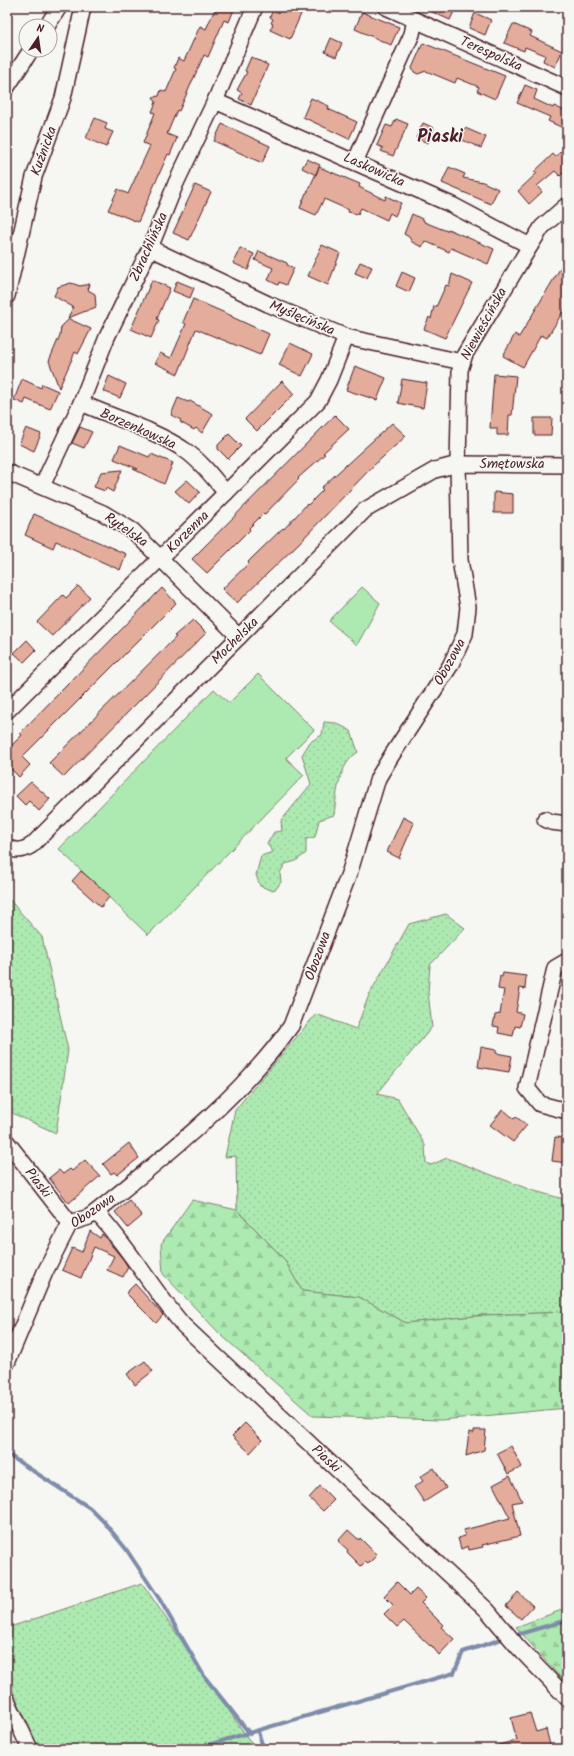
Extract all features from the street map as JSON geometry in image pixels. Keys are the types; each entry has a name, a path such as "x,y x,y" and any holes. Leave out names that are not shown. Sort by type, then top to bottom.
{"street":[{"path":"51,18 59,7"},
{"name":"Kuźnicka","path":"7,296 34,177 63,98 83,7"},
{"name":"Zbrachlińska","path":"42,486 81,403 107,338 150,248 176,183 215,101 255,7"},
{"name":"Terespolska","path":"386,7 567,88"},
{"path":"355,162 412,34 415,20"},
{"path":"7,87 26,58"},
{"name":"Laskowicka","path":"215,101 452,205 530,246"},
{"name":"Niewieścińska","path":"458,464 460,370 465,354 542,227 567,206"},
{"name":"Myślęcińska","path":"150,248 268,304 346,337 462,362"},
{"name":"Korzenna","path":"7,712 318,401 329,380 346,337"},
{"name":"Borzenkowska","path":"81,403 169,441 187,452 200,463 226,493"},
{"name":"Smętowska","path":"458,464 567,464"},
{"name":"Mochelska","path":"7,846 17,851 32,845 365,510 435,470 458,464"},
{"name":"Obozowa","path":"7,1363 45,1272 70,1223 89,1217 96,1212 173,1148 239,1089 278,1045 291,1026 350,871 378,778 450,666 465,634 468,607 460,560 458,464"},
{"name":"Rytelska","path":"7,472 42,486 120,522 162,558 239,637"},
{"path":"544,819 551,822 567,824"},
{"path":"567,961 555,968 527,1088 540,1104 567,1111"},
{"name":"Piaski","path":"7,1142 70,1223"},
{"name":"Piaski","path":"96,1212 183,1325 487,1610 518,1647 567,1698"},
{"path":"7,1700 30,1749"}],"green space":[{"path":"362,587 380,603 357,645 329,621"},
{"path":"258,674 314,730 286,758 304,775 148,935 59,849 214,689 229,703"},
{"path":"324,722 336,723 351,731 358,752 351,757 342,772 334,815 319,820 315,837 306,839 306,853 296,861 285,864 280,873 281,882 276,889 271,890 260,886 256,875 261,856 273,852 267,844 274,832 282,831 281,821 311,784 302,755 310,742 322,735"},
{"path":"7,897 42,937 68,1050 56,1133 14,1114 7,1107"},
{"path":"446,914 465,928 430,965 428,992 432,1027 377,1094 398,1099 425,1145 426,1163 431,1165 447,1158 531,1190 567,1200 567,1312 484,1315 406,1323 359,1297 302,1291 284,1259 237,1210 236,1156 225,1157 235,1110 316,1014 356,1029 369,995 409,924"},
{"path":"192,1200 237,1210 284,1259 302,1291 359,1297 406,1323 484,1315 567,1312 567,1408 441,1420 313,1416 220,1334 163,1274 161,1244"},
{"path":"142,1583 249,1740 260,1749 39,1749 7,1678 7,1628"},
{"path":"567,1608 567,1685 516,1627"}],"building":[{"path":"216,7 235,7 229,22 224,20 208,57 204,55 179,111 177,110 167,134 177,138 170,155 168,154 138,222 108,210 118,189 128,194 150,146 143,143 155,113 152,112 156,102 153,97 159,96 161,90 166,92 176,69 174,68 178,58 184,61 200,26 206,29"},
{"path":"274,7 304,7 290,39 270,30 273,24 271,23 273,19 270,17"},
{"path":"421,7 456,7 450,20"},
{"path":"362,12 399,27 391,45 355,29"},
{"path":"475,13 491,20 485,35 469,28"},
{"path":"513,24 532,32 530,36 562,51 555,67 543,61 545,55 525,47 524,51 504,43"},
{"path":"331,38 342,43 336,57 325,52"},
{"path":"423,43 505,76 495,99 477,91 479,87 457,78 455,83 426,71 418,74 414,72 412,68"},
{"path":"251,57 268,65 251,105 239,99 242,93 237,90 247,72 245,71"},
{"path":"525,85 537,90 534,99 553,108 554,106 567,112 567,120 563,128 548,121 550,117 517,103"},
{"path":"311,98 329,106 328,109 357,122 349,139 303,117"},
{"path":"95,118 107,123 105,129 113,132 106,147 86,138"},
{"path":"396,119 408,124 393,156 381,151 383,148 377,145 386,125 392,127"},
{"path":"423,123 434,128 428,143 416,138"},
{"path":"222,124 270,146 262,163 214,141"},
{"path":"465,128 486,137 481,148 460,139"},
{"path":"561,151 567,157 567,169 560,176 555,171 537,186 542,192 529,204 518,191 537,173 534,172 553,154 556,157"},
{"path":"307,159 320,165 319,167 360,184 359,187 385,200 386,196 401,203 395,216 390,213 387,220 361,208 358,214 348,212 349,210 324,199 316,215 300,208 315,175 302,168"},
{"path":"449,167 465,174 463,178 483,182 498,189 491,204 442,183"},
{"path":"195,185 211,192 189,240 173,233"},
{"path":"412,214 424,220 424,222 447,231 448,229 494,249 488,264 451,248 449,252 425,241 422,247 412,242 409,237 404,234"},
{"path":"322,245 340,253 328,285 308,276"},
{"path":"240,248 254,254 248,270 233,263"},
{"path":"259,251 287,263 287,265 294,268 286,285 279,282 278,285 268,280 273,268 255,260"},
{"path":"567,257 567,305 547,338 541,335 523,367 503,356 515,334 519,337"},
{"path":"360,262 372,267 367,278 355,273"},
{"path":"402,272 415,278 409,292 396,286"},
{"path":"452,274 472,283 445,338 424,329 429,317 431,319 434,306 436,307 446,285 449,286"},
{"path":"152,280 170,288 151,338 131,329"},
{"path":"177,281 194,288 190,298 173,291"},
{"path":"71,283 80,286 90,284 88,290 95,294 96,307 68,318 73,307 54,296 58,287"},
{"path":"193,299 269,334 260,355 196,329 178,374 155,363 160,353 171,358 186,324 183,322"},
{"path":"69,319 91,329 78,354 75,352 59,388 49,361 60,335 61,327"},
{"path":"290,343 313,354 302,376 279,365"},
{"path":"355,366 386,378 377,400 346,390"},
{"path":"494,374 516,376 512,415 509,415 508,435 497,435 497,428 490,428"},
{"path":"109,376 126,384 120,398 103,391"},
{"path":"22,379 41,388 42,384 58,391 50,409 26,399 24,404 14,400"},
{"path":"402,379 427,383 423,408 398,403"},
{"path":"282,381 294,394 257,431 245,419"},
{"path":"178,398 188,402 190,401 213,414 202,433 196,428 194,430 180,422 181,420 171,415"},
{"path":"335,415 349,429 323,453 325,454 298,478 299,479 249,528 250,530 207,573 192,559"},
{"path":"534,418 552,418 551,435 534,435"},
{"path":"392,423 406,436 373,466 299,543 237,603 222,589 249,563 248,562 257,553 283,528 284,529 307,504 308,505 323,490 321,488"},
{"path":"80,427 92,432 84,448 72,443"},
{"path":"26,428 41,434 34,451 19,444"},
{"path":"229,434 241,446 228,459 218,449 218,445"},
{"path":"120,445 149,457 151,454 173,463 164,484 133,469 138,469 114,459"},
{"path":"122,470 113,492 106,488 105,491 94,487 101,472"},
{"path":"187,480 200,492 189,504 175,491"},
{"path":"494,492 513,494 513,513 494,513"},
{"path":"34,514 126,554 120,570 56,541 53,548 25,535"},
{"path":"78,586 90,597 52,636 37,622 63,595 66,598"},
{"path":"162,588 176,603 22,757 30,765 19,777 7,765 7,750 22,735 20,733"},
{"path":"193,620 206,633 64,777 49,763 176,637 174,636"},
{"path":"27,640 36,650 24,662 14,653"},
{"path":"31,782 50,799 39,811 29,801 25,805 16,796"},
{"path":"403,817 414,823 399,858 387,852"},
{"path":"81,871 110,896 101,907 72,881"},
{"path":"503,973 526,976 525,989 520,988 516,1012 523,1014 520,1027 515,1026 513,1036 498,1033 499,1027 493,1026 495,1015 500,1014 504,990 498,989 500,976 502,977"},
{"path":"481,1047 496,1050 496,1053 512,1056 509,1072 478,1067"},
{"path":"503,1109 514,1119 516,1117 527,1125 513,1142 490,1125"},
{"path":"555,1137 567,1138 567,1163 552,1161"},
{"path":"129,1143 139,1158 117,1175 114,1172 111,1174 103,1164"},
{"path":"85,1160 100,1176 69,1203 49,1178 59,1170 63,1174 70,1169 72,1171"},
{"path":"129,1200 142,1216 128,1228 115,1212"},
{"path":"90,1231 100,1238 102,1234 123,1259 128,1267 123,1277 107,1270 114,1256 94,1247 81,1278 62,1270 72,1248 82,1252"},
{"path":"135,1284 163,1315 156,1323 126,1293"},
{"path":"145,1361 153,1371 135,1385 127,1374"},
{"path":"245,1423 262,1440 250,1453 232,1436"},
{"path":"474,1430 486,1430 484,1450 466,1456 469,1432 474,1433"},
{"path":"511,1446 522,1467 508,1474 497,1453"},
{"path":"434,1468 446,1488 424,1502 414,1487 423,1481 420,1477"},
{"path":"510,1476 522,1501 512,1503 520,1536 482,1545 483,1547 469,1550 468,1546 461,1549 458,1538 465,1536 464,1530 510,1518 493,1485"},
{"path":"320,1486 334,1500 323,1511 309,1498"},
{"path":"348,1530 359,1540 360,1538 377,1555 368,1564 365,1562 361,1566 347,1552 348,1550 338,1541"},
{"path":"397,1582 410,1595 416,1589 426,1598 421,1603 443,1625 441,1627 454,1639 439,1655 431,1645 430,1646 404,1621 397,1627 384,1614 393,1605 384,1596"},
{"path":"518,1592 533,1606 521,1619 506,1606"},
{"path":"530,1713 536,1732 546,1729 551,1749 495,1749 495,1746 517,1740 511,1718"}],"waterway":[{"path":"7,1454 90,1508 104,1522 126,1549 160,1600 204,1676 250,1734"},
{"path":"516,1635 567,1620"},
{"path":"194,1749 454,1673 463,1652 502,1639"},
{"path":"258,1732 262,1744 268,1749"},
{"path":"390,1749 395,1747"}],"district":[{"name":"Piaski","path":"440,137"}]}
